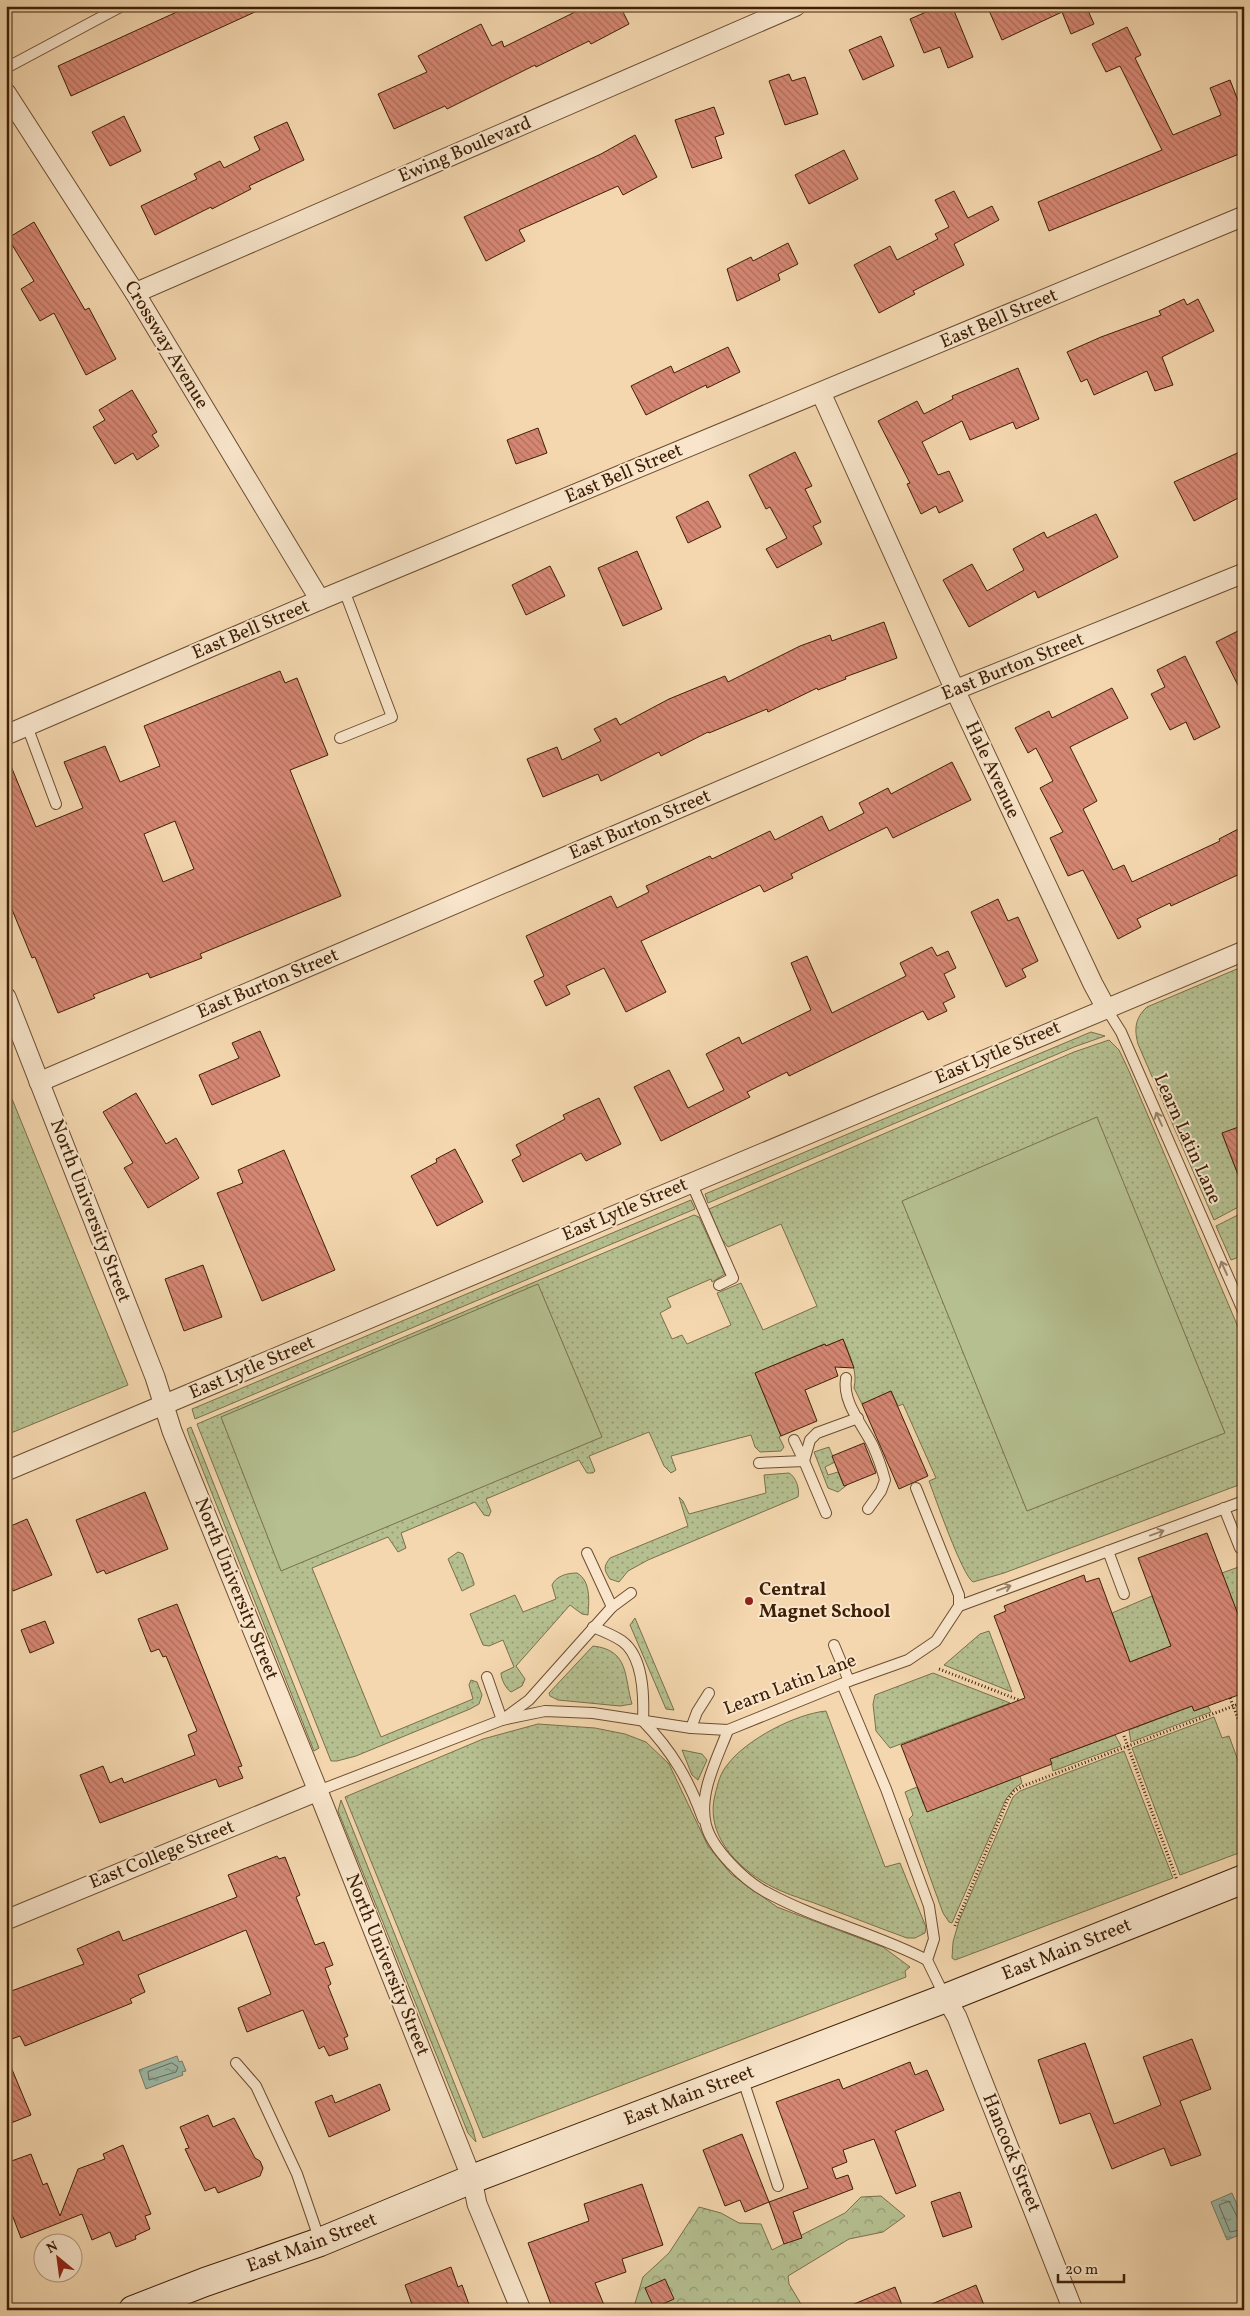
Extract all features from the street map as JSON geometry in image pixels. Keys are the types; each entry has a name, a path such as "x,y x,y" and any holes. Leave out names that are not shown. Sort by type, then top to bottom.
{"street":[{"name":"Ewing Boulevard","path":"135,293 796,6"},
{"name":"Crossway Avenue","path":"6,93 135,293 320,600"},
{"name":"East Bell Street","path":"6,735 320,600 1244,216"},
{"name":"Hale Avenue","path":"821,392 955,690 1106,1008"},
{"name":"East Burton Street","path":"39,1082 955,690 1244,573"},
{"name":"East Lytle Street","path":"6,1471 1244,951"},
{"name":"North University Street","path":"6,997 155,1377 163,1406 472,2179 478,2204 521,2310"},
{"name":"East College Street","path":"6,1920 318,1791"},
{"name":"East Main Street","path":"142,2308 320,2242 472,2179 946,1998 1244,1879"},
{"name":"Hancock Street","path":"946,1998 958,2017 1073,2310"}],"lane":[{"path":"6,68 122,6"},
{"path":"340,738 392,717 344,590"},
{"path":"27,726 56,804"},
{"name":"Learn Latin Lane","path":"1106,1008 1120,1032 1244,1313"},
{"path":"691,1182 733,1278 719,1285"},
{"path":"846,1378 844,1388 847,1398 873,1446 885,1480 881,1491 868,1509"},
{"path":"804,1461 810,1440 817,1433 858,1418"},
{"path":"794,1440 826,1513"},
{"path":"760,1463 804,1461"},
{"path":"916,1488 959,1595 959,1606 1244,1501"},
{"path":"1224,1508 1240,1548"},
{"path":"1108,1551 1124,1594"},
{"path":"587,1554 612,1607"},
{"path":"487,1678 502,1720 529,1700 612,1607 631,1593"},
{"name":"Learn Latin Lane","path":"318,1791 502,1720 545,1711 593,1713 643,1722 728,1730 908,1660 936,1641 959,1606"},
{"path":"593,1627 623,1642 638,1664 644,1691 643,1722 665,1744 682,1771 706,1826 725,1858 765,1892 895,1944 927,1960 946,1998"},
{"path":"834,1645 845,1683 929,1906 934,1938 927,1960"},
{"path":"691,1728 697,1712 709,1693"},
{"path":"706,1826 705,1801 708,1784 728,1730"},
{"path":"236,2063 256,2086 297,2174 320,2242"},
{"path":"742,2076 778,2186"}],"path":[{"path":"939,1669 1019,1700"},
{"path":"1230,1698 1244,1734"},
{"path":"955,1926 1008,1799 1014,1791 1244,1702"},
{"path":"1124,1736 1177,1881"}],"green space":[{"path":"1244,966 1244,1125 1222,1134 1244,1189 1244,1204 1214,1220 1138,1044 1136,1024 1140,1015 1147,1007"},
{"path":"1091,1032 1105,1036 1074,1047 708,1203 705,1194"},
{"path":"1109,1040 1119,1050 1129,1071 1244,1341 1244,1483 1004,1573 973,1582 962,1566 949,1535 929,1481 936,1478 903,1404 898,1406 891,1391 862,1404 854,1388 854,1370 843,1339 826,1346 824,1344 755,1373 781,1436 779,1437 784,1447 781,1451 760,1452 755,1447 751,1435 671,1456 676,1470 671,1473 664,1466 649,1432 589,1456 595,1471 593,1473 587,1473 579,1460 486,1499 491,1511 489,1516 484,1515 475,1502 401,1533 406,1548 398,1552 388,1537 312,1568 381,1737 473,1699 469,1685 471,1680 477,1682 482,1695 479,1704 470,1709 356,1756 331,1761 197,1424 694,1215 699,1217 725,1274 712,1282 711,1279 667,1298 671,1307 660,1313 672,1339 682,1335 687,1344 731,1325 717,1293 741,1283 763,1330 817,1306 781,1224 728,1247 721,1238 709,1209 1074,1052"},
{"path":"6,1084 128,1385 6,1435"},
{"path":"1097,1117 1225,1433 1027,1511 902,1201"},
{"path":"691,1200 695,1209 195,1419 192,1409"},
{"path":"1244,1212 1244,1255 1231,1260 1216,1226"},
{"path":"538,1284 602,1437 281,1571 221,1417"},
{"path":"191,1427 319,1748 314,1751 190,1438 187,1429"},
{"path":"829,1447 835,1462 825,1467 828,1475 838,1472 844,1486 847,1485 838,1492 828,1488 814,1452"},
{"path":"789,1473 794,1477 797,1484 798,1497 648,1560 628,1571 619,1582 610,1579 606,1573 605,1566 610,1558 688,1526 679,1497 689,1514 766,1493 764,1475"},
{"path":"458,1552 463,1554 474,1583 474,1585 462,1591 448,1559"},
{"path":"1244,1565 1244,1620 1240,1621 1222,1573"},
{"path":"577,1573 582,1577 587,1586 589,1598 588,1615 582,1614 570,1605 516,1666 525,1679 522,1686 511,1692 509,1691 501,1673 514,1667 503,1640 489,1646 483,1645 470,1614 515,1595 523,1612 556,1599 552,1585 556,1579"},
{"path":"1152,1596 1171,1646 1130,1662 1112,1613"},
{"path":"635,1618 674,1710 666,1709 630,1625"},
{"path":"989,1631 1012,1692 944,1665 980,1634"},
{"path":"593,1646 614,1653 619,1659 626,1675 632,1704 620,1706 558,1700 550,1696 549,1693"},
{"path":"933,1673 1010,1703 890,1748 876,1731 873,1704 875,1695"},
{"path":"1192,1706 1194,1711 1208,1706 1211,1712 1131,1742 1129,1730"},
{"path":"826,1711 885,1867 900,1863 926,1927 925,1933 915,1938 907,1938 790,1895 765,1883 729,1853 715,1826 713,1811 718,1782 725,1767 736,1755 759,1737 786,1723 800,1717"},
{"path":"1214,1717 1222,1738 1229,1736 1244,1777 1244,1851 1180,1875 1132,1748"},
{"path":"538,1724 595,1728 625,1734 646,1742 669,1764 708,1846 731,1874 777,1907 883,1947 910,1967 905,1971 906,1977 483,2138 345,1797 483,1739"},
{"path":"1115,1735 1121,1746 1053,1771 1050,1759"},
{"path":"682,1750 702,1754 707,1760 698,1780 692,1775"},
{"path":"1124,1751 1173,1878 955,1960 952,1958 953,1942 959,1921 1013,1797 1020,1791"},
{"path":"1020,1776 1022,1783 1006,1799 952,1923 949,1922 943,1913 909,1819 913,1815 905,1792 917,1787 927,1811"},
{"path":"341,1800 473,2130 476,2142 468,2133 338,1811"},
{"path":"881,2196 905,2216 883,2232 849,2239 788,2276 789,2284 801,2304 799,2310 633,2310 643,2277 669,2253 699,2207 721,2213 739,2223 761,2224 772,2250 845,2213 861,2197"}],"water":[{"path":"177,2056 179,2062 182,2061 186,2071 182,2072 183,2075 146,2089 139,2070"},
{"path":"1232,2193 1244,2221 1244,2233 1227,2240 1211,2202"}],"building":[{"path":"190,6 268,6 71,96 58,66"},
{"path":"572,6 620,6 629,24 591,44 589,41 536,67 535,65 447,109 445,106 394,129 378,94 427,72 418,56 481,24 492,46 502,41 504,47 575,12"},
{"path":"940,6 952,6 973,57 948,68 940,47 924,53 910,19"},
{"path":"987,6 1086,6 1094,24 1071,34 1062,12 1002,40"},
{"path":"1127,27 1141,55 1135,58 1173,135 1221,115 1210,88 1230,80 1244,116 1244,152 1049,231 1038,202 1162,150 1120,66 1106,72 1092,44"},
{"path":"881,36 894,66 863,80 849,50"},
{"path":"789,74 792,81 805,77 818,114 785,125 769,81"},
{"path":"714,107 724,134 715,137 722,158 692,168 675,120"},
{"path":"124,116 141,151 110,166 92,132"},
{"path":"287,122 304,160 249,186 251,189 212,209 211,207 155,235 141,206 197,179 194,174 220,161 224,168 260,150 254,137"},
{"path":"635,135 657,177 623,195 618,186 519,230 525,241 486,261 464,217 601,154"},
{"path":"844,150 858,179 809,204 795,175"},
{"path":"954,191 968,218 992,206 999,220 954,244 964,265 913,291 915,294 879,313 854,265 890,246 897,260 938,239 935,234 949,227 935,200"},
{"path":"34,222 85,310 89,308 116,359 86,375 54,313 40,321 21,289 34,281 8,238"},
{"path":"788,243 798,264 778,274 780,280 737,301 727,269 751,257 753,261"},
{"path":"1184,299 1187,305 1198,299 1214,331 1162,357 1173,385 1155,391 1147,371 1094,395 1087,379 1081,382 1067,352 1101,337 1161,315 1159,311"},
{"path":"728,347 740,372 707,388 706,385 646,415 631,386 671,366 674,373"},
{"path":"1018,368 1039,419 1016,429 1013,422 970,440 962,421 922,442 938,475 949,471 963,501 939,513 936,506 921,514 907,484 910,483 878,421 917,401 924,414 953,399 952,396"},
{"path":"132,390 157,432 152,435 159,446 137,460 133,453 115,464 93,427 105,420 99,410"},
{"path":"538,428 547,453 516,464 507,440"},
{"path":"1244,450 1244,495 1194,521 1174,482"},
{"path":"795,452 812,486 805,489 821,522 813,526 822,544 777,568 766,549 787,538 770,507 766,509 749,475"},
{"path":"708,501 721,527 688,543 676,517"},
{"path":"1096,514 1118,557 1038,598 1035,591 969,627 943,580 972,564 987,591 1024,570 1013,549 1044,532 1047,538"},
{"path":"637,551 662,609 623,626 598,568"},
{"path":"550,566 565,596 526,615 512,585"},
{"path":"884,622 897,658 845,677 846,679 818,690 817,688 768,712 767,709 708,732 661,756 659,752 601,781 598,774 543,797 527,759 557,747 562,760 601,741 594,729 616,718 620,725 669,699 725,676 728,682 800,646 830,635 832,641"},
{"path":"1244,628 1244,697 1216,642"},
{"path":"1185,656 1220,727 1194,740 1186,722 1170,730 1151,694 1165,687 1157,670"},
{"path":"280,671 285,683 297,678 328,755 290,770 341,896 200,954 202,958 150,978 148,973 93,995 95,998 58,1013 35,957 32,958 6,895 6,754 36,827 83,808 64,762 105,746 120,782 160,766 144,726","holes":["175,821 194,869 163,882 144,834"]},
{"path":"1112,688 1128,718 1070,747 1097,801 1083,809 1113,870 1124,865 1132,882 1220,841 1219,839 1244,826 1244,872 1171,906 1170,903 1137,919 1141,927 1118,939 1083,870 1068,876 1050,838 1063,832 1040,788 1053,781 1036,748 1028,753 1015,728 1049,711 1052,718"},
{"path":"952,762 971,800 893,838 887,827 791,874 793,878 764,892 760,885 641,941 666,992 626,1012 604,968 566,986 570,994 546,1006 534,981 544,976 526,936 611,896 617,908 649,892 646,886 710,856 712,859 770,831 775,840 822,816 829,831 864,813 859,803 888,788 891,794"},
{"path":"998,899 1008,921 1018,917 1038,961 1022,969 1026,977 1006,987 971,912"},
{"path":"932,947 937,956 948,951 956,968 944,974 955,997 943,1003 947,1011 928,1020 923,1011 789,1076 787,1072 747,1092 750,1097 661,1141 634,1087 669,1070 688,1108 724,1090 706,1054 739,1037 742,1044 811,1010 791,963 807,956 832,1013 906,976 900,963"},
{"path":"260,1031 280,1076 212,1105 199,1075 239,1058 232,1043"},
{"path":"136,1093 166,1144 176,1138 199,1178 148,1208 124,1168 133,1163 103,1112"},
{"path":"599,1098 621,1144 586,1161 581,1153 523,1182 512,1160 521,1155 516,1145 565,1119 563,1115"},
{"path":"1244,1125 1244,1185 1242,1185 1222,1133"},
{"path":"455,1149 483,1202 437,1226 411,1176 437,1162 436,1159"},
{"path":"284,1150 335,1270 262,1301 217,1193 243,1183 238,1170"},
{"path":"203,1265 222,1317 184,1331 165,1279"},
{"path":"843,1339 854,1368 835,1367 838,1376 805,1390 817,1421 781,1436 755,1373 825,1344 826,1346"},
{"path":"891,1391 928,1476 899,1489 862,1404"},
{"path":"864,1443 876,1473 844,1486 832,1456"},
{"path":"145,1492 168,1549 106,1574 104,1570 97,1573 76,1520"},
{"path":"27,1519 52,1575 13,1591 6,1575 6,1528"},
{"path":"1207,1533 1244,1630 1244,1693 1194,1711 1192,1706 1050,1759 1052,1764 927,1812 901,1745 1025,1698 994,1616 1006,1611 1004,1606 1084,1575 1086,1582 1099,1578 1130,1662 1171,1646 1138,1558"},
{"path":"177,1604 242,1766 238,1767 243,1778 219,1787 216,1779 100,1823 80,1775 103,1766 110,1783 122,1778 124,1783 195,1755 188,1735 197,1731 166,1656 163,1657 159,1649 151,1652 138,1619"},
{"path":"45,1621 54,1643 30,1653 21,1630"},
{"path":"277,1856 279,1859 285,1857 300,1895 296,1897 315,1945 324,1942 333,1965 325,1968 331,1984 328,1986 348,2036 344,2038 348,2049 329,2056 324,2046 319,2049 303,2010 247,2032 238,2008 271,1994 246,1930 138,1975 145,1992 130,1999 132,2003 25,2046 20,2036 6,2041 6,1993 84,1964 77,1949 119,1931 123,1941 237,1897 228,1875"},
{"path":"1192,2039 1211,2089 1180,2101 1201,2155 1171,2166 1164,2148 1112,2169 1090,2113 1060,2124 1038,2060 1085,2043 1114,2124 1161,2105 1143,2057"},
{"path":"6,2055 31,2115 6,2125"},
{"path":"910,2062 915,2075 927,2070 944,2110 895,2131 916,2186 896,2194 874,2139 843,2150 847,2162 832,2168 836,2179 848,2175 853,2189 793,2212 802,2238 784,2244 769,2202 808,2188 776,2102 839,2079 843,2089"},
{"path":"380,2084 390,2110 329,2137 315,2102 332,2095 335,2103"},
{"path":"208,2115 213,2127 234,2118 255,2158 260,2161 263,2168 260,2176 218,2193 215,2187 205,2191 185,2149 189,2148 180,2127"},
{"path":"742,2134 769,2202 745,2212 740,2200 725,2206 703,2150"},
{"path":"123,2145 151,2214 145,2216 150,2229 135,2236 136,2239 116,2247 110,2232 92,2240 82,2214 21,2238 6,2199 12,2195 6,2180 6,2163 31,2154 43,2185 47,2183 60,2216 78,2169 105,2159 103,2154"},
{"path":"642,2184 663,2245 622,2259 626,2272 595,2283 606,2310 553,2310 528,2243 589,2221 584,2204"},
{"path":"960,2192 972,2227 943,2237 931,2202"},
{"path":"451,2267 458,2287 462,2285 471,2310 414,2310 405,2285"},
{"path":"665,2279 674,2299 654,2308 645,2288"},
{"path":"976,2285 986,2310 918,2310"},
{"path":"895,2287 904,2310 842,2310 842,2309"}],"place":[{"name":"Central Magnet School","path":"749,1601"}]}
